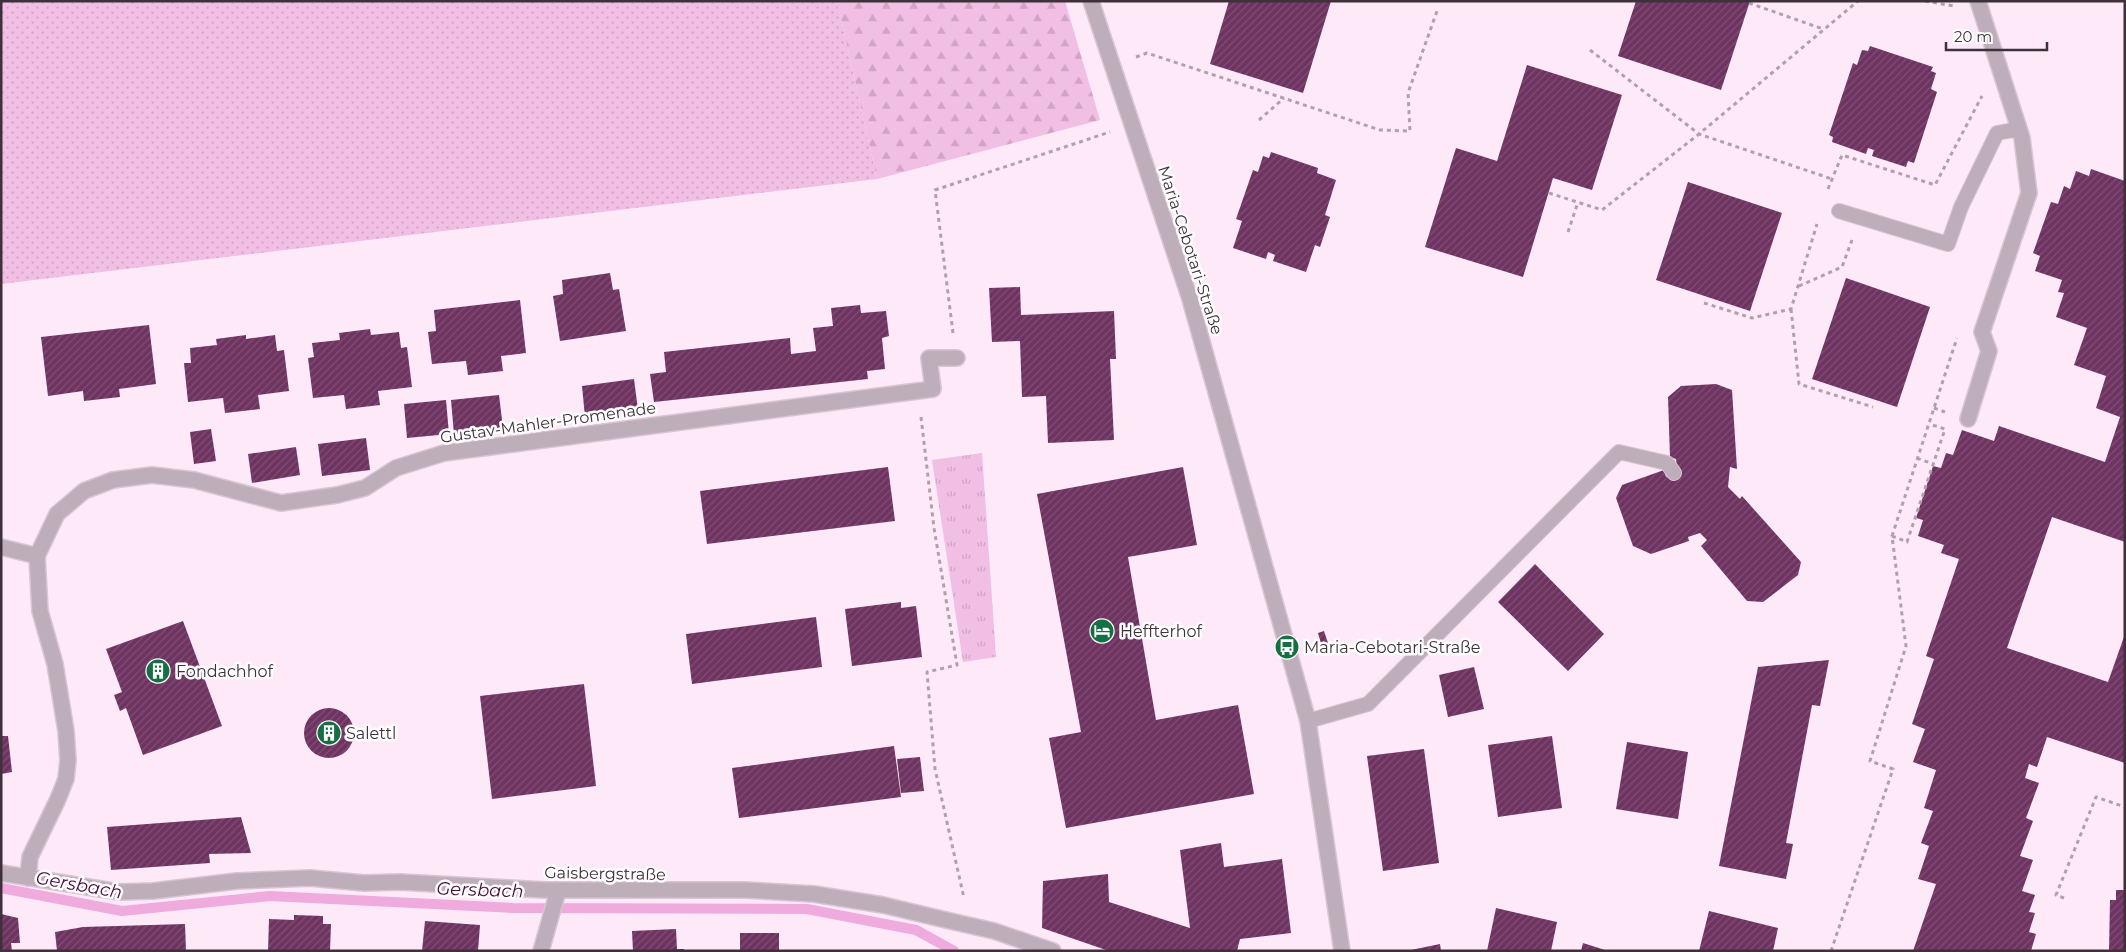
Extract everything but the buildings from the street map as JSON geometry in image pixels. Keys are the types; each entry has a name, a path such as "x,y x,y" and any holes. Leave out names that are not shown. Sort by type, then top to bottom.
{"street":[{"name":"Maria-Cebotari-Straße","path":"1091,1 1190,299 1308,721 1342,951"},
{"path":"1968,419 1989,351 1982,332 2028,193 2020,129 1978,1"},
{"path":"933,389 929,358 957,358"},
{"name":"Gustav-Mahler-Promenade","path":"28,878 30,857 58,799 66,778 68,760 66,731 55,664 40,611 37,556 57,514 84,491 113,480 152,475 194,480 281,503 336,495 365,488 396,468 444,453 933,389"},
{"path":"1,547 37,556"},
{"name":"Gaisbergstraße","path":"1,873 119,892 153,891 237,881 310,878 558,890 745,890 814,894 883,905 994,931 1053,951"},
{"path":"541,951 558,890"}],"lane":[{"path":"1839,211 1948,244 1961,207 1997,133 2020,129"},
{"path":"1308,721 1368,704 1620,452 1667,463 1674,473"}],"path":[{"path":"1549,193 1602,210 1700,134 1858,1"},
{"path":"1749,4 1824,29"},
{"path":"1112,66 1147,53 1380,130 1410,131 1408,93 1437,11"},
{"path":"1590,50 1700,134 1832,179"},
{"path":"1826,196 1842,155 1935,185 1999,64"},
{"path":"1259,120 1284,98"},
{"path":"957,358 934,190 1132,125"},
{"path":"1568,232 1578,202"},
{"path":"1798,286 1842,267 1860,218"},
{"path":"1817,223 1791,309 1799,384 1873,406"},
{"path":"1704,304 1752,318 1791,309"},
{"path":"1831,951 1893,769 1870,762 1906,646 1892,536 1959,332"},
{"path":"933,389 921,417 934,528 956,665 927,672 935,769 970,926"},
{"path":"1892,536 1908,542 1945,429 1929,424"},
{"path":"1917,458 1933,464"},
{"path":"2064,898 2056,895 2096,797 2125,807"}],"green space":[{"path":"1,1 837,1 877,179 1,284"},
{"path":"837,1 1065,1 1100,120 877,179"},
{"path":"982,453 996,657 963,662 932,460"}],"waterway":[{"name":"Gersbach","path":"1,888 122,911 270,896 513,908 807,909 916,930 954,951"}],"place":[{"name":"Heffterhof","path":"1102,631"},
{"name":"Maria-Cebotari-Straße","path":"1287,647"},
{"name":"Fondachhof","path":"158,671"},
{"name":"Salettl","path":"329,733"}]}
